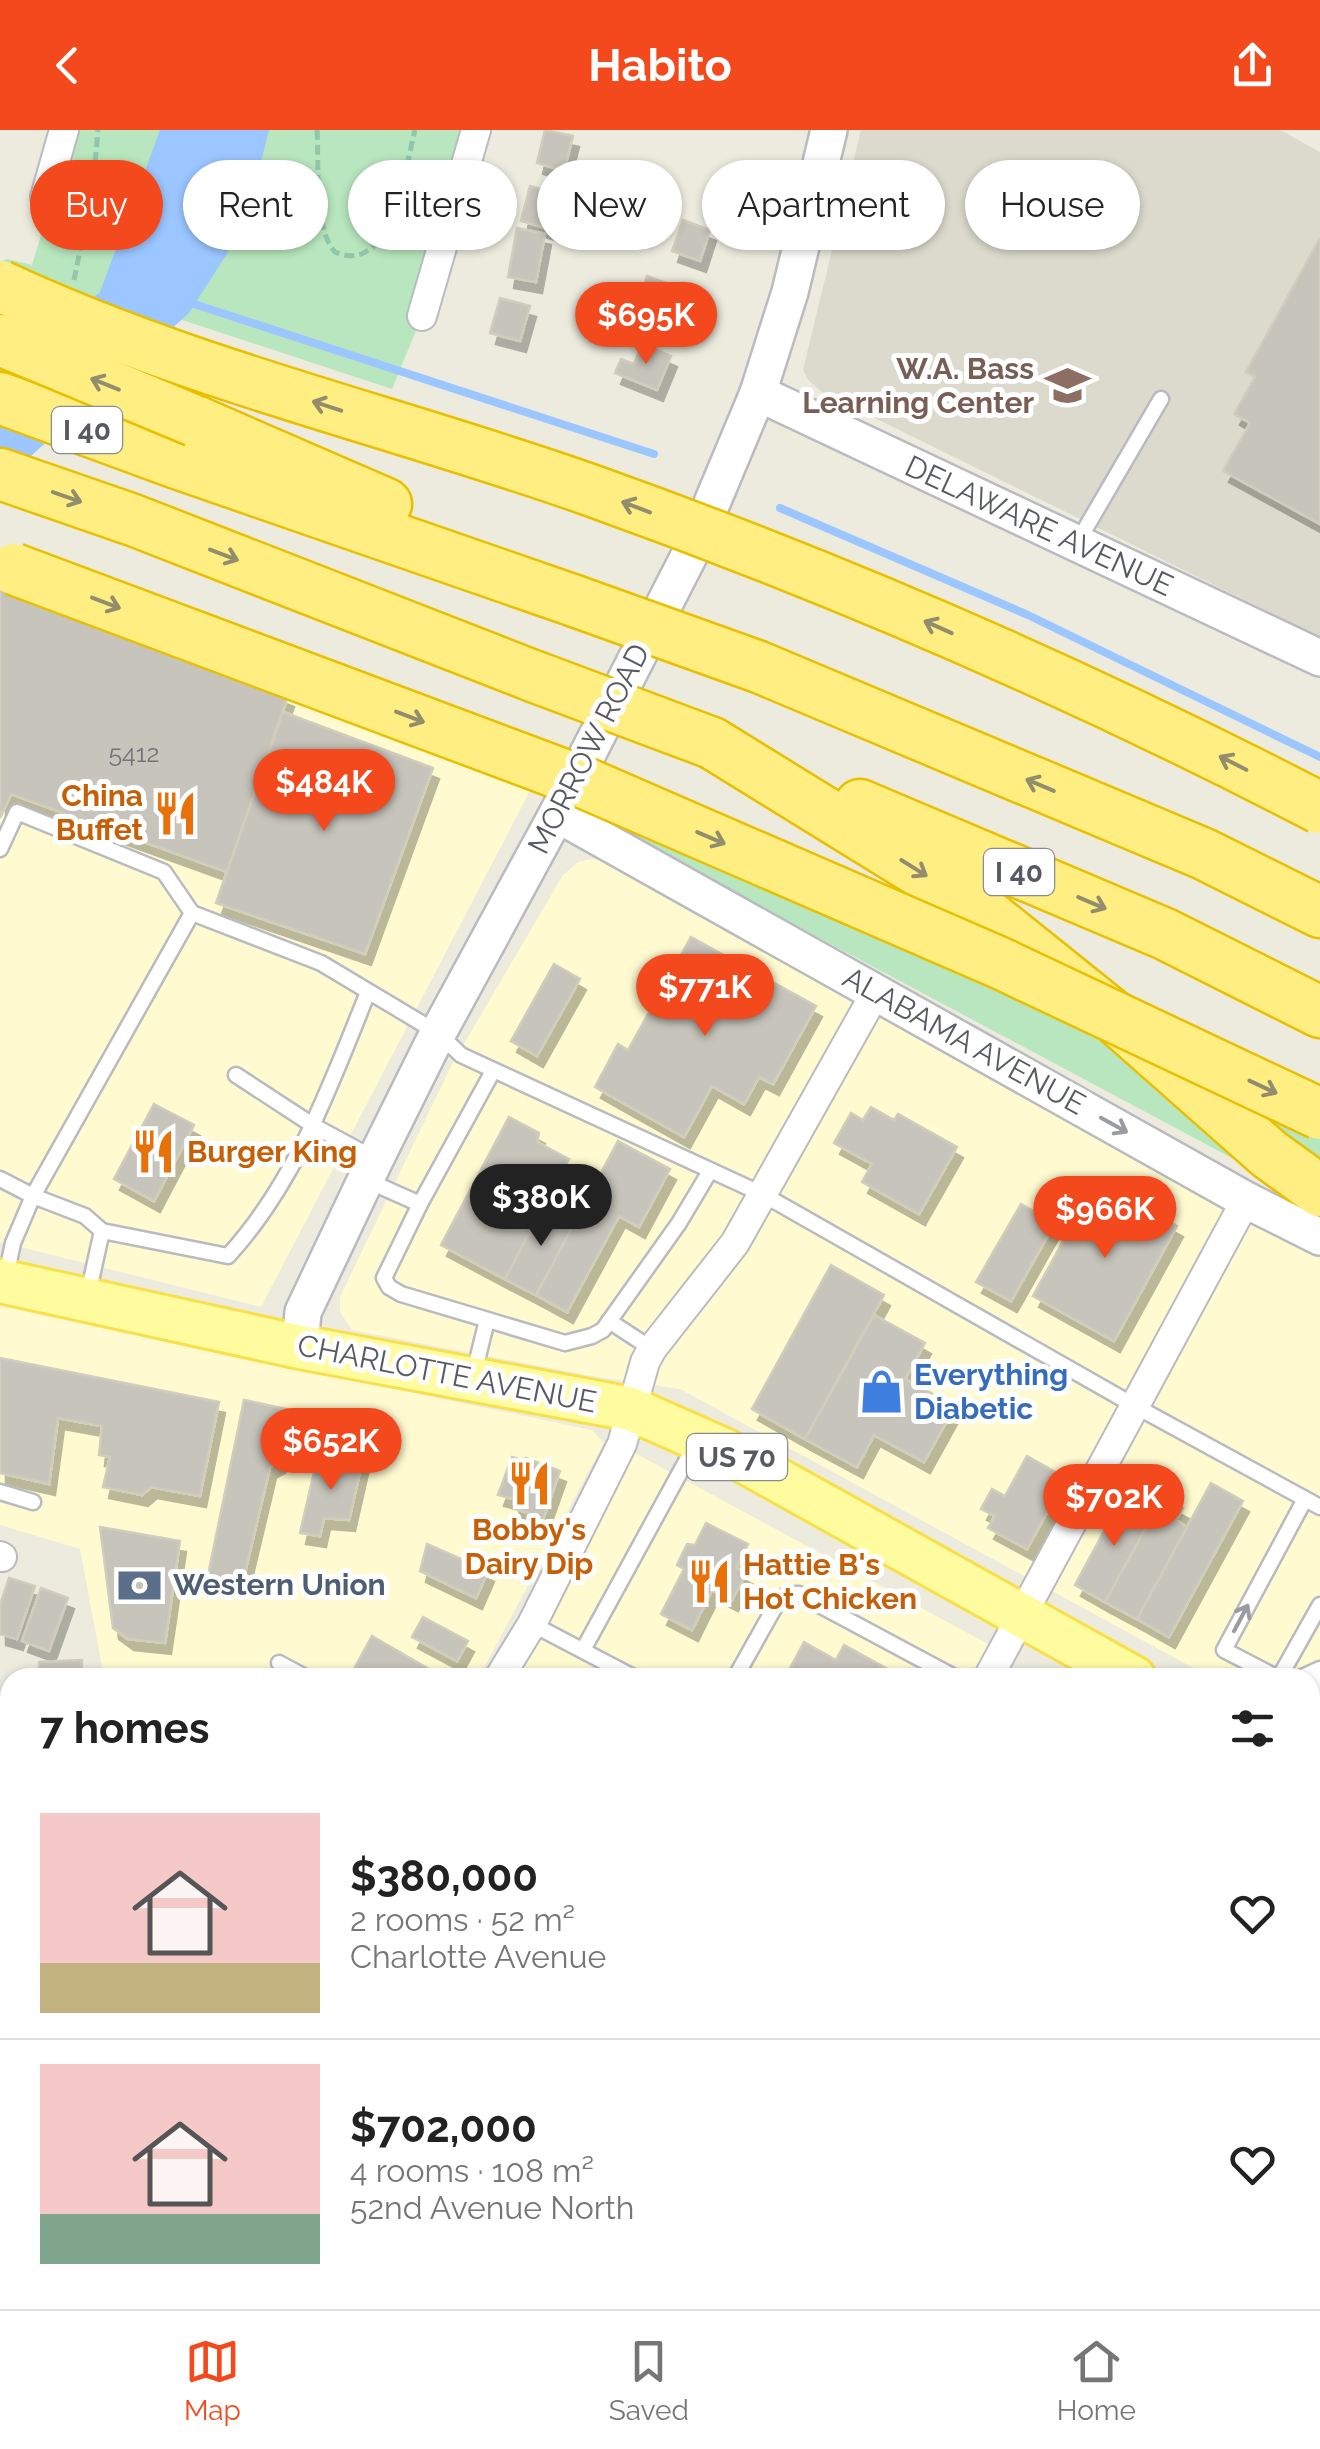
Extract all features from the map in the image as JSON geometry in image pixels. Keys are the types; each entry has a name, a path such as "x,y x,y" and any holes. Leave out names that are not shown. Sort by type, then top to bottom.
{"highway":[{"path":"0,286 79,323 590,490 847,587 1186,738 1320,808"},
{"path":"0,340 185,442"},
{"name":"I 40","path":"0,398 185,442 759,667 1204,854 1320,912"},
{"name":"I 40","path":"0,474 133,520 712,743 1165,934 1320,1012"},
{"path":"0,563 584,783 1000,963 1320,1114"},
{"path":"712,743 976,906 1114,1016 1269,1154 1320,1191"}],"main road":[{"name":"CHARLOTTE AVENUE","path":"2,1285 300,1347 631,1408 699,1438 1116,1668"}],"street":[{"path":"55,160 64,130"},
{"path":"422,316 476,130"},
{"name":"MORROW ROAD","path":"300,1347 303,1312 370,1170 694,546 758,393 790,292 828,130"},
{"name":"DELAWARE AVENUE","path":"758,393 1320,658"},
{"name":"ALABAMA AVENUE","path":"557,814 1246,1200 1320,1237"},
{"path":"505,1668 532,1624 625,1438 652,1349 735,1243 876,992"},
{"path":"993,1668 1246,1200"}],"lane":[{"path":"1076,543 1160,399"},
{"path":"0,849 18,812 164,872 192,913 320,962 438,1033 461,1055 764,1195 1320,1507"},
{"path":"2,1285 13,1243 34,1196 192,913"},
{"path":"0,1179 85,1216 102,1231 228,1256 249,1233 314,1126 368,992"},
{"path":"493,1071 384,1278 389,1288 401,1294 565,1344 592,1336 609,1322 710,1170"},
{"path":"236,1075 314,1126 420,1204"},
{"path":"87,1300 102,1231"},
{"path":"473,1378 487,1320"},
{"path":"609,1322 652,1349"},
{"path":"583,1650 699,1438"},
{"path":"0,1492 32,1502"},
{"path":"1259,1668 1224,1650 1305,1499"},
{"path":"740,1668 777,1602 787,1594 799,1594 937,1668"},
{"path":"1285,1668 1320,1605"},
{"path":"532,1624 616,1668"},
{"path":"279,1663 288,1668"}],"path":[{"path":"74,284 94,187 98,130"},
{"path":"317,130 326,238 336,252 355,256 370,251 384,237 415,130"}],"shaded area":[{"name":"W.A. Bass Learning Center","path":"861,130 1280,130 1320,152 1320,637 822,392 808,380 803,370 832,250 945,250 945,160 854,160"},
{"path":"0,588 532,787 261,1307 0,1242"},
{"path":"603,860 680,896 1320,1247 1320,1668 1193,1668 680,1389 352,1330 340,1312 340,1297 452,1064 563,875 578,862"},
{"path":"0,1299 203,1349 592,1430 604,1443 484,1668 102,1668 80,1549 0,1525"},
{"path":"635,1453 990,1645 977,1668 516,1668"}],"green space":[{"path":"73,130 476,130 467,160 348,160 348,250 441,250 422,316 392,389 158,312 0,487 0,262 7,259 32,265 37,250 163,250 163,160 64,160"},
{"path":"614,767 1320,1122 1320,1205 615,829"}],"water":[{"path":"160,130 269,130 261,160 183,160 183,250 229,250 189,313 0,484 0,387 100,292 116,250 163,250 163,160 149,160"}],"building":[{"path":"545,130 573,136 567,160 538,160"},
{"path":"530,186 537,188 537,226 521,221"},
{"path":"682,223 702,227 700,261 672,251 682,250"},
{"path":"517,228 537,232 537,250 542,250 536,282 508,277 513,250 517,250"},
{"path":"1320,238 1320,524 1223,471 1250,423 1234,414 1255,377 1246,372"},
{"path":"647,276 693,293 679,328 652,318 660,298 642,292"},
{"path":"500,298 530,306 520,341 490,333"},
{"path":"642,344 671,356 657,390 615,373 621,359 634,364"},
{"path":"0,590 288,696 227,872 11,794 0,818"},
{"path":"283,712 433,768 365,954 216,903"},
{"path":"691,937 816,1006 773,1084 759,1077 744,1104 712,1086 684,1137 595,1087 618,1044 628,1050"},
{"path":"554,964 580,979 537,1056 511,1041"},
{"name":"Burger King","path":"154,1104 194,1125 154,1201 114,1179"},
{"path":"871,1107 894,1120 898,1114 957,1147 919,1214 862,1182 872,1164 834,1143 851,1113 863,1120"},
{"path":"509,1117 539,1133 537,1142 569,1159 505,1279 441,1245"},
{"path":"618,1141 670,1169 639,1227 619,1216 567,1312 536,1295"},
{"path":"1096,1181 1177,1226 1114,1341 1033,1296"},
{"path":"545,1203 576,1220 536,1295 505,1279"},
{"path":"1021,1204 1055,1223 1011,1301 976,1282"},
{"path":"831,1265 884,1295 805,1439 752,1409"},
{"name":"Everything Diabetic","path":"874,1315 925,1343 905,1379 955,1406 924,1462 874,1435 857,1467 805,1439"},
{"path":"0,1358 219,1402 200,1496 151,1487 142,1495 103,1487 110,1457 99,1455 102,1426 58,1418 49,1484 0,1473"},
{"path":"244,1400 290,1410 279,1462 270,1467 242,1585 207,1580"},
{"path":"318,1455 362,1463 349,1520 324,1518 320,1536 300,1533"},
{"path":"1027,1456 1066,1478 1027,1549 988,1528 995,1516 981,1509 992,1489 1005,1496"},
{"name":"Bobby's Dairy Dip","path":"512,1457 560,1471 543,1519 515,1508 513,1499 498,1495"},
{"path":"1211,1483 1243,1501 1169,1637 1137,1619"},
{"path":"1123,1496 1154,1513 1105,1602 1075,1585"},
{"path":"1163,1497 1183,1508 1176,1520 1187,1527 1137,1619 1105,1602"},
{"name":"Hattie B's Hot Chicken","path":"706,1523 748,1544 736,1568 746,1573 732,1600 712,1590 692,1630 661,1614 684,1569 677,1565 687,1544 695,1545"},
{"name":"Western Union","path":"100,1527 180,1541 165,1643 128,1639 113,1628"},
{"path":"427,1544 488,1571 476,1598 420,1571"},
{"path":"9,1578 35,1586 17,1639 0,1634 0,1605"},
{"path":"41,1588 68,1598 49,1651 22,1641"},
{"path":"423,1617 468,1641 457,1661 412,1637"},
{"path":"372,1636 427,1668 357,1668"},
{"path":"804,1642 836,1660 844,1645 886,1668 790,1668"},
{"path":"82,1660 82,1668 39,1668 39,1662"}],"waterway":[{"path":"188,302 654,454"},
{"path":"780,508 1028,615 1320,757"}],"place":[{"name":"W.A. Bass Learning Center","path":"1067,386"},
{"name":"China Buffet","path":"176,813"},
{"name":"Burger King","path":"154,1152"},
{"name":"Everything Diabetic","path":"881,1392"},
{"name":"Bobby's Dairy Dip","path":"529,1483"},
{"name":"Hattie B's Hot Chicken","path":"710,1582"},
{"name":"Western Union","path":"140,1585"}]}
